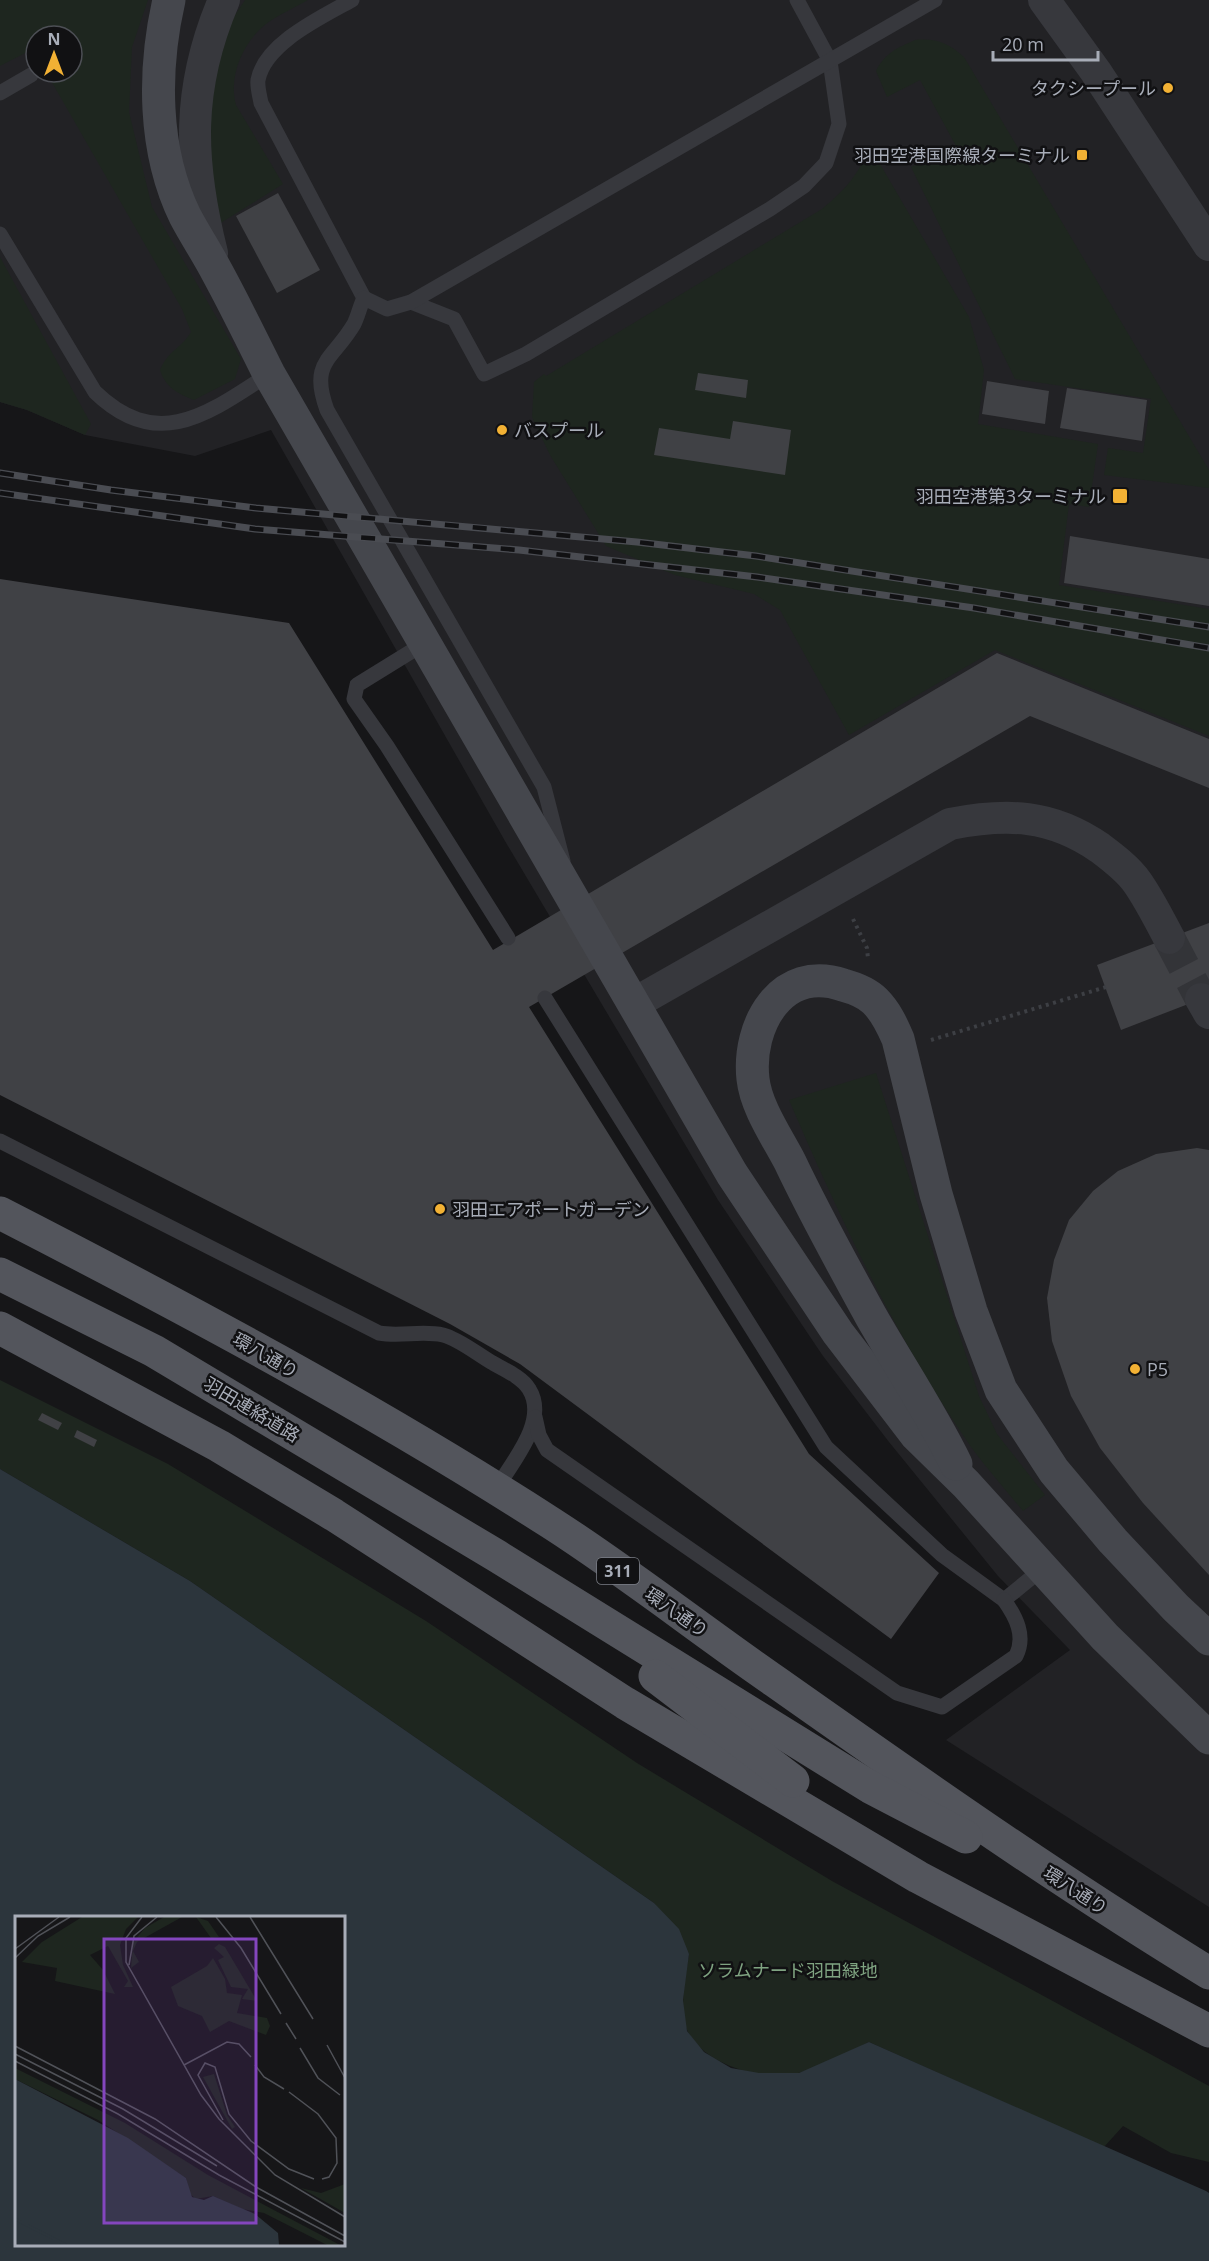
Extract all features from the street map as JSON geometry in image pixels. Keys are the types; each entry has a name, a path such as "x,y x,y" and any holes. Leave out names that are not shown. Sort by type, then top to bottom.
{"main road":[{"name":"環八通り","path":"0,1214 171,1301 554,1525 959,1811 1093,1902 1209,1973"},
{"name":"羽田連絡道路","path":"0,1274 154,1351 497,1556"},
{"path":"0,1328 228,1451 334,1515 625,1703 918,1877 1209,2031"},
{"path":"497,1556 918,1877"},
{"path":"497,1556 870,1787 1093,1902"}],"street":[{"path":"169,0 162,29 159,63 162,144 173,184 185,214 269,374 732,1174 838,1333 916,1435 966,1484 1105,1638 1209,1738"},
{"path":"217,272 201,207 195,167 194,131 196,103 206,46 224,0"},
{"path":"1044,0 1096,72 1209,245"},
{"path":"635,1003 950,824 980,818 1008,817 1045,821 1076,831 1109,854 1136,880 1169,938"},
{"path":"966,1484 933,1416 872,1318 799,1181 762,1105 753,1081 755,1041 762,1018 779,994 803,983 832,981 873,999 888,1016 899,1049 936,1194 971,1311 1001,1390 1054,1471 1137,1566 1176,1608 1209,1638"}],"lane":[{"path":"352,0 296,32 273,52 258,80 261,104 364,298 387,309 411,302 935,0"},
{"path":"411,302 454,319 484,374 526,354 804,186 826,163 838,124 830,62 797,0"},
{"path":"0,93 24,79"},
{"path":"0,234 95,392 113,409 150,422 186,422 204,415 269,374"},
{"path":"364,298 354,324 328,356 321,374 320,392 327,410 544,787 572,896"},
{"path":"425,643 357,685 354,699 387,746 508,938"},
{"path":"0,1141 379,1333 395,1336 426,1332 446,1335 517,1377 529,1388 534,1402 539,1435 547,1450 897,1693 942,1707 1016,1656 1021,1646 1020,1630 1013,1612 1004,1600 942,1555 826,1447 545,998"},
{"path":"496,1489 530,1431 535,1417"},
{"path":"1004,1600 1042,1569"}],"path":[{"path":"838,888 867,948 873,999"},
{"path":"899,1049 1106,987"}],"shaded area":[{"path":"0,0 1209,0 1209,1907 946,1740 1070,1650 998,1576 889,1442 823,1356 718,1200 505,841 271,430 195,456 85,435 27,410 0,402"},
{"path":"0,1469 190,1581 654,1903 679,1929 689,1954 683,2000 687,2031 704,2052 731,2068 759,2073 799,2073 869,2042 1206,2191 1209,2193 1209,2261 0,2261"}],"green space":[{"path":"0,0 148,0 132,47 129,112 152,207 241,359 235,379 194,400 169,386 160,370 171,353 191,332 182,309 53,84 84,84 84,24 24,24 24,54 0,66"},
{"path":"245,0 308,0 258,31 239,60 234,83 236,105 283,184 219,224 207,163 214,81 231,21"},
{"path":"915,40 941,42 964,57 1209,470 1209,488 1104,475 1108,448 1143,453 1151,399 1015,379 911,167 956,146 920,80 887,97 876,71 892,52"},
{"path":"869,145 969,317 984,370 978,424 1098,444 1089,507 1069,504 1059,585 1209,609 1209,736 995,650 849,735 780,610 754,594 675,575 606,546 550,455 532,417 534,382 822,209 851,181"},
{"path":"0,257 91,424 85,435 27,410 0,402"},
{"path":"876,1073 979,1396 997,1434 1045,1495 1023,1511 971,1447 894,1322 849,1234 789,1100"},
{"name":"ソラムナード羽田緑地","path":"0,1380 168,1464 426,1621 637,1763 832,1881 1209,2086 1209,2162 1171,2153 1123,2126 1104,2147 869,2042 819,2066 788,2075 755,2073 738,2069 708,2054 696,2044 685,2024 684,1993 689,1954 654,1903 190,1581 0,1469"}],"building":[{"path":"278,193 320,270 277,293 236,216"},
{"path":"698,373 748,380 746,398 695,390"},
{"path":"987,381 1049,391 1045,424 982,414"},
{"path":"1067,388 1147,400 1142,441 1060,428"},
{"path":"733,421 791,430 785,475 654,455 659,428 730,439"},
{"path":"1070,536 1209,559 1209,606 1064,583"},
{"name":"羽田エアポートガーデン","path":"0,579 289,623 493,950 997,653 1209,739 1209,788 1030,716 529,1007 809,1454 939,1573 891,1639 520,1364 450,1324 0,1095"},
{"path":"1209,923 1209,996 1121,1030 1097,965"},
{"name":"P5","path":"1197,1148 1209,1150 1209,1575 1143,1503 1100,1448 1071,1396 1052,1341 1047,1298 1054,1260 1069,1220 1093,1191 1118,1171 1156,1154"},
{"path":"42,1413 62,1423 58,1430 38,1420"},
{"path":"77,1430 97,1440 94,1447 74,1437"}],"tunnel":[{"path":"1169,938 1201,999"}],"railway":[{"path":"0,473 111,490 256,508 637,542 756,556 1209,627"},
{"path":"0,493 255,529 519,550 757,577 974,608 1209,648"}],"place":[{"name":"タクシープール","path":"1168,88"},
{"name":"羽田空港国際線ターミナル","path":"1082,155"},
{"name":"バスプール","path":"502,430"},
{"name":"羽田空港第3ターミナル","path":"1120,496"},
{"name":"羽田エアポートガーデン","path":"440,1209"},
{"name":"P5","path":"1135,1369"}]}
